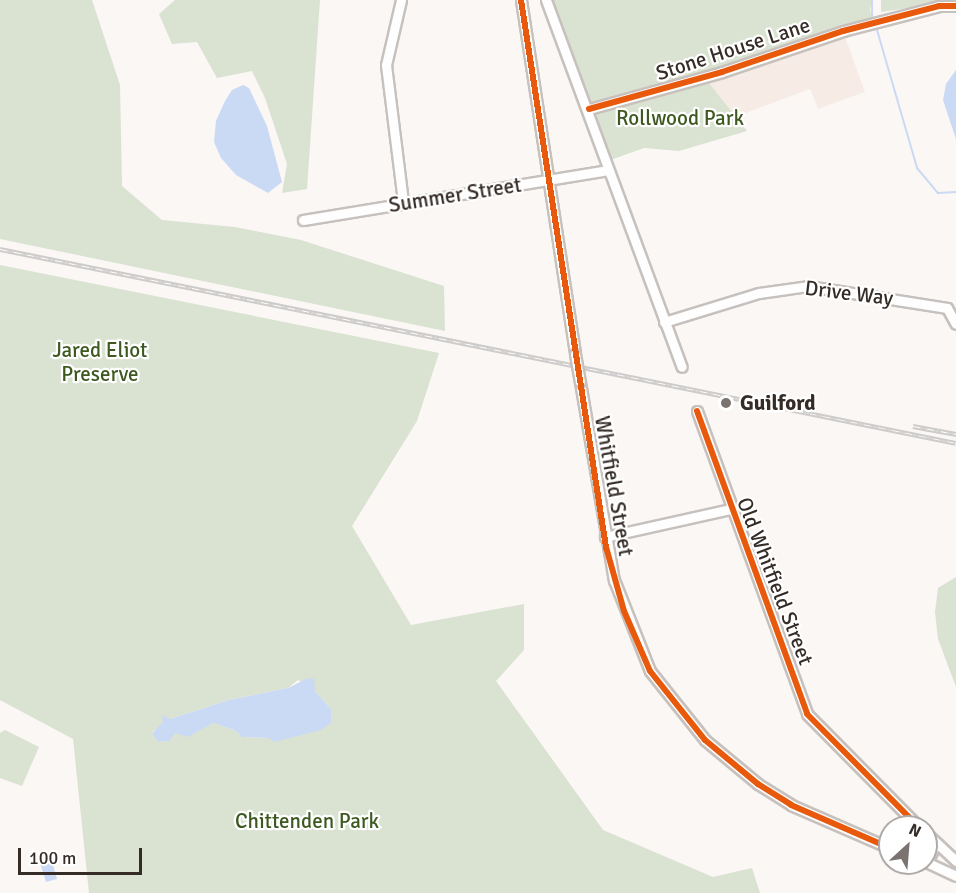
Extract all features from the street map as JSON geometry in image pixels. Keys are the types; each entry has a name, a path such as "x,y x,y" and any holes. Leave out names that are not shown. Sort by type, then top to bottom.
{"street":[{"path":"401,0 386,65 403,202"},
{"name":"Whitfield Street","path":"521,0 605,537 614,580 650,671 705,740 725,760 791,805 878,843"},
{"path":"546,0 589,110 608,170 682,367"},
{"name":"Stone House Lane","path":"589,110 722,72 843,31 939,6 956,6"},
{"name":"Summer Street","path":"303,220 608,170"},
{"name":"Drive Way","path":"664,322 759,293 808,286 947,308 956,324"},
{"name":"Old Whitfield Street","path":"697,411 730,509 807,714 907,815"},
{"path":"605,537 730,509"},
{"path":"938,845 956,861"},
{"path":"938,867 956,876"}],"shaded area":[{"path":"843,31 865,92 818,109 810,89 735,117 704,77"}],"green space":[{"path":"0,0 92,0 120,85 122,186 162,220 235,227 301,240 444,286 445,331 0,239"},
{"path":"175,0 320,0 307,189 282,193 287,164 265,98 252,71 217,78 197,42 172,44 159,14"},
{"name":"Rollwood Park","path":"552,0 872,0 870,10 874,23 705,78 747,131 679,151 644,148 605,162"},
{"path":"881,0 956,0 956,1 881,12"},
{"path":"0,265 439,353 417,421 352,526 411,625 524,604 524,650 496,681 603,830 713,877 752,868 760,893 89,893 73,739 0,700","holes":["298,680 315,691 331,709 270,738 242,737 234,730 213,723 188,736 175,733 169,741 158,742 152,732 170,719 229,700 288,688"]},
{"path":"956,577 956,687 938,639 935,612 938,588"},
{"path":"5,730 39,747 22,786 0,778 0,733"}],"water":[{"path":"956,70 956,139 943,100 946,84"},
{"path":"243,85 249,88 267,126 282,182 268,193 236,175 221,158 214,142 216,121 225,101 232,90"},
{"path":"308,678 314,679 315,691 331,709 331,723 321,730 274,742 269,738 242,737 234,730 213,723 188,737 175,733 170,741 158,742 152,733 163,722 162,715 170,719 229,700 288,688"},
{"path":"51,857 57,879 46,882 39,860"}],"waterway":[{"path":"872,0 872,17"},
{"path":"877,30 917,168 938,193 956,192"}],"railway":[{"path":"0,249 956,443"},
{"path":"913,426 956,434"}],"cycle path":[{"path":"521,0 606,547 624,611 650,671 705,740 758,784 791,805 878,843"},
{"path":"589,109 722,72 843,31 939,6 956,6"},
{"path":"697,411 807,714 907,815"}],"place":[{"name":"Guilford","path":"726,403"}],"park label":[{"name":"Jared Eliot Preserve","path":"100,362"},
{"name":"Chittenden Park","path":"307,821"}]}
